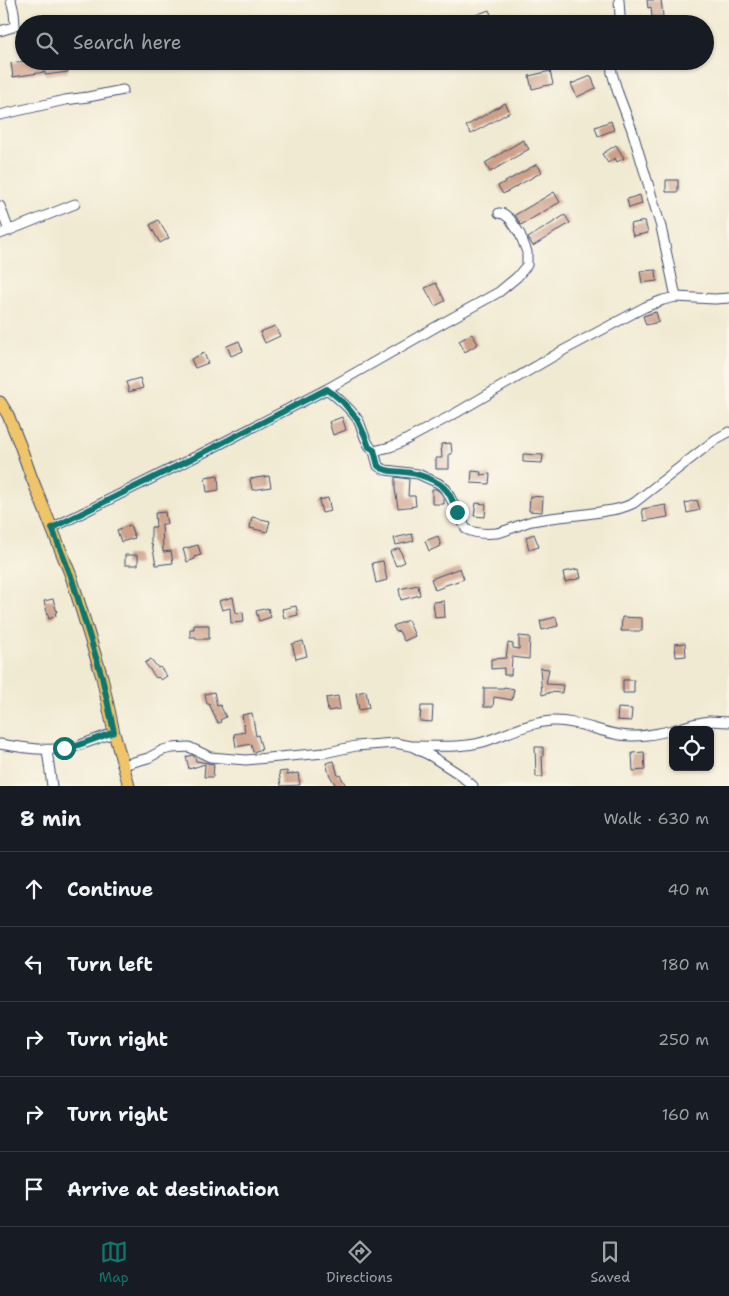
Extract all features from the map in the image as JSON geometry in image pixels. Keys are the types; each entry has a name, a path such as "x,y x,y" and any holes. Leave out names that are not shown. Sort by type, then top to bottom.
{"main road":[{"path":"0,402 8,415 71,576 99,668 129,786"}],"street":[{"path":"0,31 15,25 11,0"},
{"path":"619,0 620,15"},
{"path":"612,70 661,227 676,297"},
{"path":"0,115 65,100 124,90"},
{"path":"0,206 5,232 75,204"},
{"path":"52,528 327,389 498,292 517,277 527,265 527,252 520,234 504,214 499,213"},
{"path":"327,389 343,402 357,419 369,447 374,450 390,447 456,413 564,350 645,307 676,297 729,298"},
{"path":"374,450 378,466 381,468 418,474 438,483 446,489 466,529 481,534 501,532 532,521 590,514 626,507 634,503 716,439 729,432"},
{"path":"124,765 172,748 190,747 210,757 246,760 324,753 356,746 379,744 395,743 411,746 468,745 537,723 550,721 562,721 622,736 669,731"},
{"path":"686,726 709,721 729,722"},
{"path":"0,744 47,750 76,746 114,732"},
{"path":"411,746 459,774 473,786"},
{"path":"47,750 52,786"}],"building":[{"path":"647,0 661,0 663,15 652,15 651,7 648,8"},
{"path":"489,10 491,15 476,15"},
{"path":"15,62 15,70 68,70 68,72 45,75 45,72 13,77 11,63"},
{"path":"550,71 553,84 532,89 529,76"},
{"path":"591,76 596,88 577,97 571,84"},
{"path":"505,103 510,112 471,134 466,126"},
{"path":"611,121 614,130 598,136 595,127"},
{"path":"523,140 529,149 490,172 485,163"},
{"path":"616,145 624,158 617,162 615,158 608,163 602,154"},
{"path":"537,164 542,172 503,194 498,186"},
{"path":"666,180 678,180 678,192 666,192"},
{"path":"554,192 560,202 521,225 515,215"},
{"path":"640,195 642,204 629,208 627,199"},
{"path":"565,215 570,223 533,246 528,238"},
{"path":"158,220 169,238 160,243 150,225"},
{"path":"645,221 648,233 633,236 630,224"},
{"path":"656,270 657,281 642,283 640,271"},
{"path":"436,283 445,301 435,306 425,288"},
{"path":"656,312 659,322 646,325 643,316"},
{"path":"275,326 280,336 265,343 260,332"},
{"path":"472,334 478,344 465,352 459,341"},
{"path":"239,341 243,351 231,356 227,346"},
{"path":"204,353 208,363 195,368 191,359"},
{"path":"140,378 143,388 129,392 126,382"},
{"path":"342,417 346,430 333,435 329,422"},
{"path":"451,443 452,454 449,454 449,469 436,469 436,458 442,458 441,444"},
{"path":"523,454 543,455 542,463 523,462"},
{"path":"472,471 481,472 480,475 490,474 489,484 471,483"},
{"path":"218,475 219,490 207,492 205,477"},
{"path":"269,476 271,487 252,490 250,479"},
{"path":"395,477 409,479 408,496 415,496 416,506 398,508"},
{"path":"432,489 436,489 441,493 444,504 432,504"},
{"path":"530,496 543,497 542,512 529,511"},
{"path":"328,498 331,511 322,513 319,500"},
{"path":"697,500 700,510 687,513 685,503"},
{"path":"476,503 486,504 485,517 474,516"},
{"path":"666,505 668,517 644,521 642,509"},
{"path":"165,512 167,524 162,524 163,552 171,551 173,563 156,565 151,544 151,527 156,527 155,513"},
{"path":"252,517 270,521 267,532 250,528"},
{"path":"130,525 135,538 121,542 117,530"},
{"path":"412,534 414,541 396,545 394,538"},
{"path":"534,534 539,547 529,550 526,537"},
{"path":"438,536 441,546 429,551 425,541"},
{"path":"198,545 201,555 187,562 183,549"},
{"path":"399,548 405,562 396,566 390,552"},
{"path":"125,555 138,555 138,565 125,565"},
{"path":"383,561 387,580 376,583 372,563"},
{"path":"460,568 464,579 435,590 431,579"},
{"path":"579,569 581,578 565,582 563,572"},
{"path":"418,585 420,595 401,600 399,589"},
{"path":"233,597 236,613 243,612 244,622 231,623 230,608 222,610 219,601"},
{"path":"53,599 57,612 55,613 56,616 49,619 44,601"},
{"path":"444,601 445,617 435,618 433,602"},
{"path":"296,606 298,615 284,618 282,609"},
{"path":"268,608 271,617 259,621 256,611"},
{"path":"556,617 558,626 542,630 540,621"},
{"path":"622,617 642,618 642,631 621,631"},
{"path":"408,620 415,636 404,641 399,631 396,632 393,626"},
{"path":"194,625 209,625 209,639 190,637 190,629 194,629"},
{"path":"519,636 530,637 529,659 512,657 511,675 504,675 504,668 491,669 491,659 506,658 508,643 513,644 513,648 519,649"},
{"path":"303,641 307,656 296,659 292,644"},
{"path":"685,643 686,656 676,657 675,644"},
{"path":"151,659 167,676 161,680 158,677 156,678 145,663"},
{"path":"540,668 549,669 546,684 563,685 562,693 549,692 542,695"},
{"path":"623,680 634,680 634,693 623,693"},
{"path":"504,687 514,689 512,700 494,697 493,707 484,707 484,688"},
{"path":"366,691 369,708 359,710 356,693"},
{"path":"214,692 217,706 220,705 226,717 218,723 209,704 207,704 205,694"},
{"path":"338,696 340,709 328,711 326,698"},
{"path":"421,706 433,706 432,722 420,721"},
{"path":"618,708 632,709 631,721 617,720"},
{"path":"252,713 256,736 258,735 262,749 253,752 251,744 236,747 234,734 245,732 242,715"},
{"path":"535,747 543,747 543,777 536,777"},
{"path":"644,752 645,770 633,771 632,753"},
{"path":"192,755 196,761 214,764 213,777 204,777 205,764 189,769 186,757"},
{"path":"334,761 338,776 340,775 346,786 336,786 329,774 326,763"},
{"path":"287,771 287,775 298,773 300,785 281,786 279,772"}],"route":[{"path":"64,748 76,746 114,732 102,677 71,576 52,528 327,389 343,402 357,419 369,447 374,450 378,466 386,470 418,474 438,483 446,489 457,512"}]}
